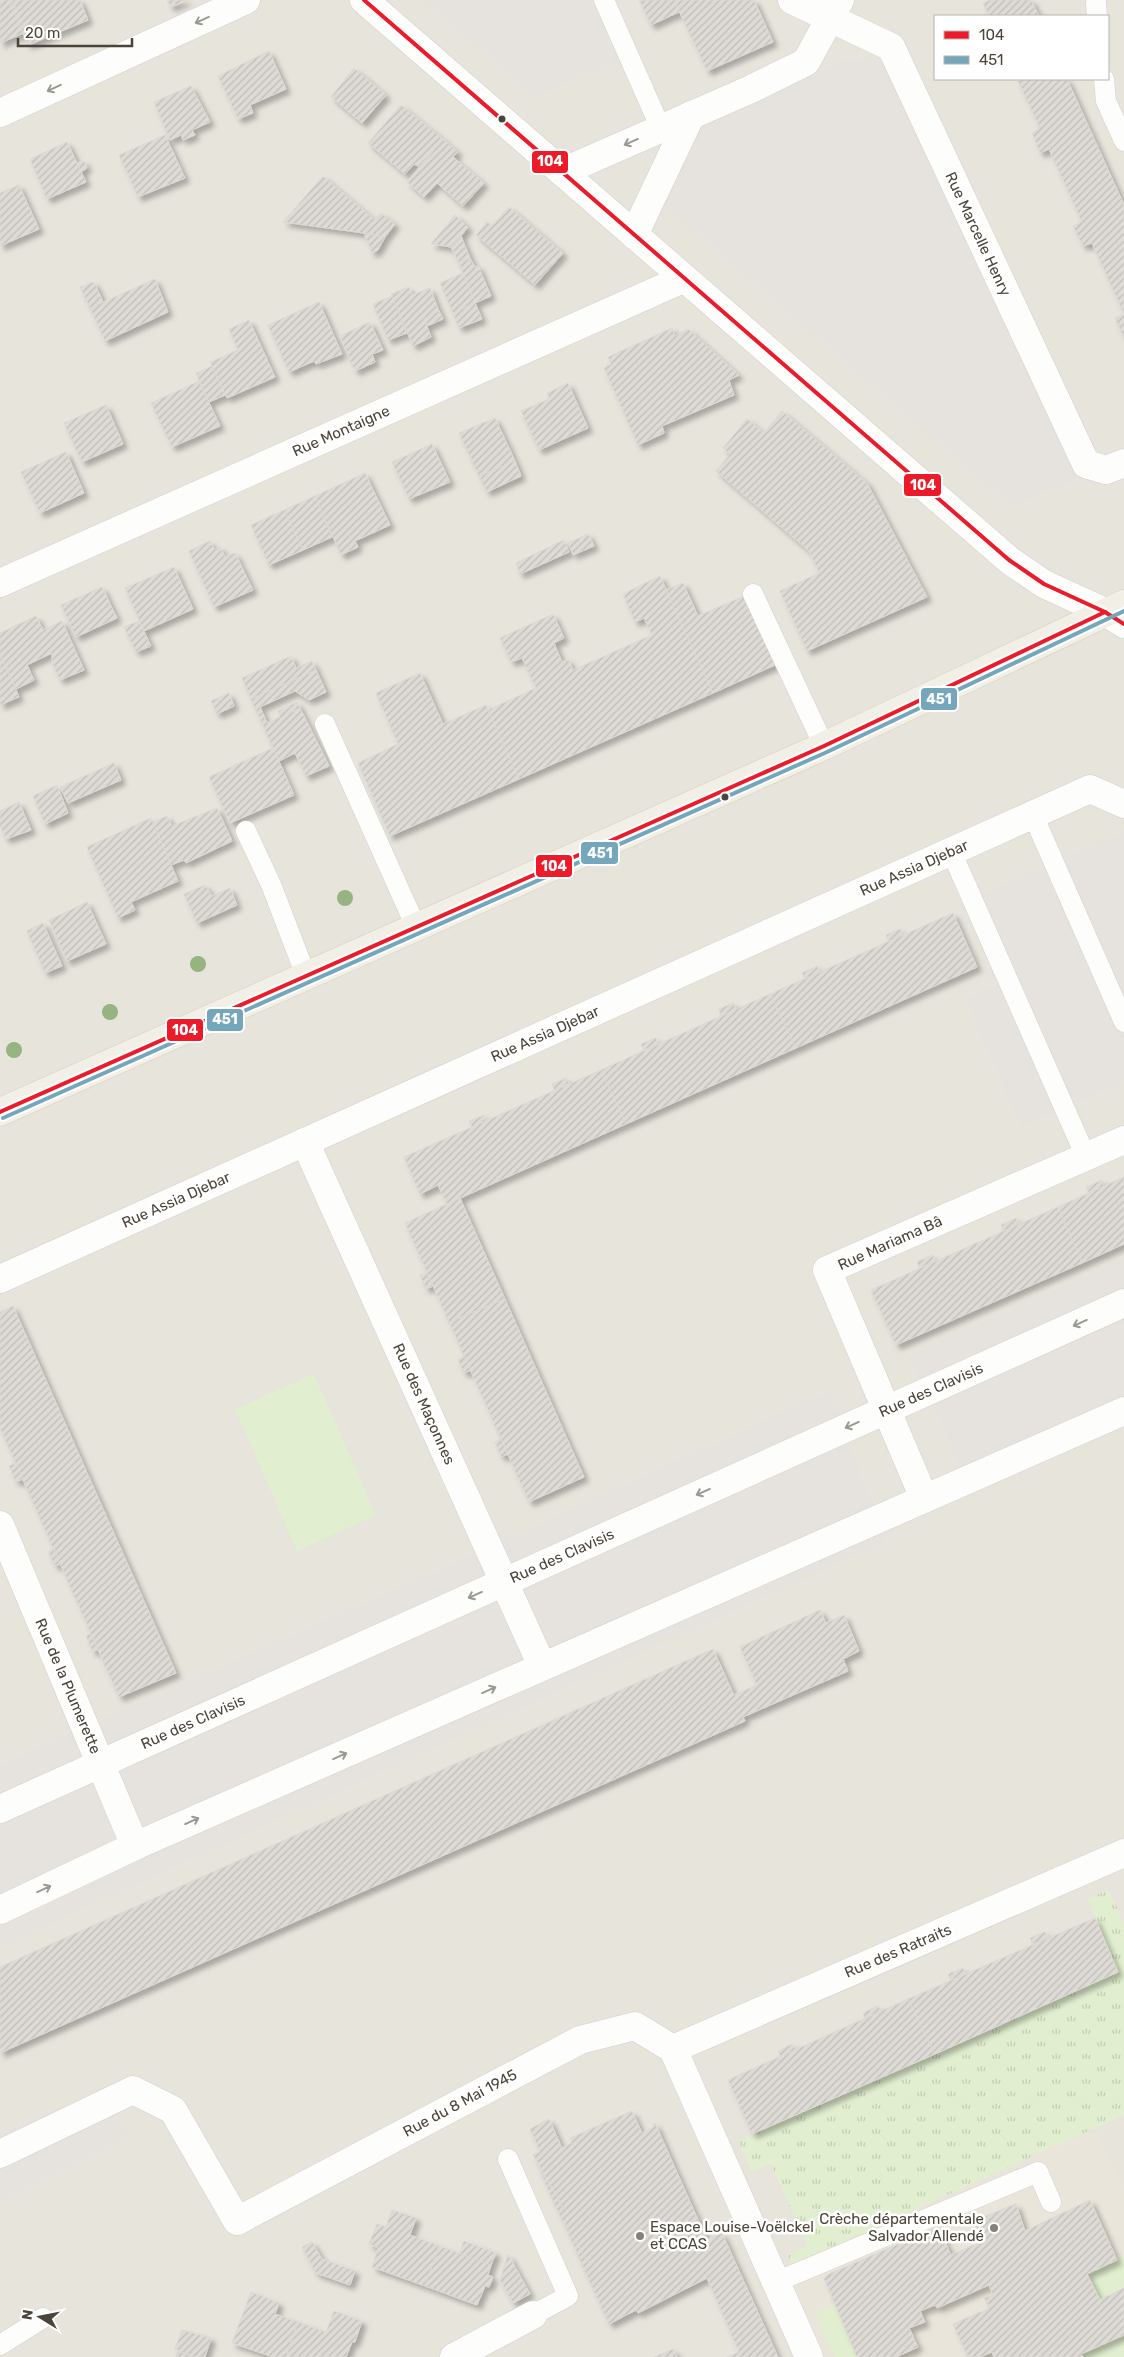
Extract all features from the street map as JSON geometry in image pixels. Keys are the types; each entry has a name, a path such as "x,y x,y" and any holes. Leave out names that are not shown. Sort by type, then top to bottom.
{"main road":[{"path":"0,1112 824,746 1118,613"}],"street":[{"path":"0,113 246,0"},
{"path":"364,0 1008,560 1044,584 1118,613"},
{"name":"Rue Marcelle Henry","path":"792,0 835,9 891,47 1086,464 1115,466"},
{"path":"562,172 806,62 835,9"},
{"path":"634,235 692,115"},
{"name":"Rue Montaigne","path":"0,583 683,279"},
{"name":"Rue Assia Djebar","path":"0,1280 1090,789 1124,804"},
{"name":"Rue Mariama Bâ","path":"924,1498 827,1270 1124,1140"},
{"name":"Rue des Maçonnes","path":"305,1142 542,1666"},
{"name":"Rue des Clavisis","path":"0,1809 1124,1303"},
{"path":"0,1910 135,1846 1124,1411"},
{"name":"Rue de la Plumerette","path":"0,1525 135,1846"},
{"name":"Rue des Ratraits","path":"673,2049 1124,1853"},
{"name":"Rue du 8 Mai 1945","path":"0,2154 133,2090 174,2110 237,2221 580,2040 635,2026 673,2049"},
{"path":"673,2049 809,2357"},
{"path":"454,2357 533,2316"}],"lane":[{"path":"604,0 661,129"},
{"path":"1104,80 1106,101 1124,141"},
{"path":"753,594 824,746"},
{"path":"325,724 416,927"},
{"path":"1033,815 1124,1022"},
{"path":"246,831 272,887 306,976"},
{"path":"951,851 1086,1157"},
{"path":"508,2159 568,2296 533,2316"},
{"path":"776,2282 1038,2172 1051,2202"},
{"path":"0,2345 43,2318"}],"shaded area":[{"path":"0,0 1124,0 1124,2357 0,2357"},
{"path":"421,0 590,0 617,60 536,98"},
{"path":"876,58 896,75 1081,478 1011,506 663,205 700,125 848,59"},
{"path":"1124,832 1124,1082 1021,1127 965,999 1018,976 983,894"},
{"path":"1124,1258 1124,1397 962,1470 910,1356"},
{"path":"828,1391 887,1541 0,1947 0,1765 463,1559"},
{"path":"100,2089 128,2136 0,2201 0,2136"},
{"name":"Crèche départementale Salvador Allendé","path":"1093,2121 1124,2188 1124,2357 818,2357 778,2267"}],"green space":[{"path":"314,1374 376,1515 297,1551 235,1409"},
{"path":"1106,1891 1111,1894 1124,1924 1124,2115 792,2265 788,2255 807,2245 771,2164 752,2172 738,2141 1118,1972 1088,1899"},
{"path":"1124,2256 1124,2288 1100,2300 1087,2274"},
{"path":"835,2304 857,2357 834,2357 815,2314"},
{"path":"1124,2335 1124,2357 1083,2357 1081,2354"}],"building":[{"path":"0,0 9,0 24,33 0,43"},
{"path":"9,0 12,0 31,44 28,45"},
{"path":"12,0 80,0 88,20 31,44"},
{"path":"167,0 187,0 171,7"},
{"path":"639,0 681,0 675,2 679,12 651,25"},
{"path":"681,0 754,0 773,42 707,71 675,2"},
{"path":"990,0 1031,0 1038,15 989,15 983,3"},
{"path":"269,51 286,89 250,105 253,113 238,119 218,76"},
{"path":"354,68 386,95 362,123 331,97"},
{"path":"1017,80 1067,80 1124,205 1124,314 1092,243 1083,246 1073,226 1082,222 1049,149 1040,153 1032,133 1040,128"},
{"path":"191,86 210,122 192,130 195,135 183,140 181,135 170,140 154,102"},
{"path":"401,105 443,139 419,167 414,164 405,174 368,143"},
{"path":"165,135 185,178 138,197 119,155"},
{"path":"443,139 458,152 453,157 484,183 463,206 437,183 424,197 407,182"},
{"path":"67,142 86,182 47,199 30,159"},
{"path":"84,161 87,168 81,172 77,163"},
{"path":"323,176 375,220 364,233 283,222"},
{"path":"19,185 39,229 0,246 0,193"},
{"path":"509,207 563,253 535,285 476,235 487,222 492,226"},
{"path":"381,213 395,224 385,237 364,233"},
{"path":"455,215 468,227 461,236 451,247 431,244"},
{"path":"364,233 385,237 378,250 372,253"},
{"path":"461,236 470,258 459,263 451,247"},
{"path":"470,258 475,267 478,266 491,296 475,303 459,263"},
{"path":"463,273 475,303 453,313 440,283"},
{"path":"155,279 168,312 105,341 90,308"},
{"path":"94,282 103,302 90,308 80,287"},
{"path":"409,287 412,295 430,288 439,311 424,319 431,337 413,346 391,294"},
{"path":"392,296 407,333 388,340 373,304"},
{"path":"319,302 342,354 316,364 314,361 289,372 268,325"},
{"path":"475,303 482,319 459,328 453,313"},
{"path":"439,311 443,319 427,326 424,319"},
{"path":"1124,314 1124,338 1115,318"},
{"path":"249,320 275,377 227,398 210,362 238,350 229,329"},
{"path":"370,322 383,350 372,354 375,362 355,371 340,336"},
{"path":"672,328 675,336 688,329 739,375 729,380 734,395 662,426 664,433 638,445 604,368 611,364 608,357"},
{"path":"212,366 225,395 209,402 196,373"},
{"path":"199,381 220,426 172,447 151,403"},
{"path":"568,383 588,428 539,450 521,411 549,399 547,393"},
{"path":"106,405 123,444 82,462 64,423"},
{"path":"782,411 867,483 927,597 807,651 780,591 819,573 809,551 716,471 730,454 723,448 747,419 764,433"},
{"path":"495,418 515,461 479,476 459,433"},
{"path":"432,444 450,482 409,499 392,462"},
{"path":"66,452 84,493 40,513 21,472"},
{"path":"515,461 521,476 487,492 479,476"},
{"path":"365,473 390,525 355,541 358,547 341,555 315,496"},
{"path":"315,496 332,537 303,550 284,510"},
{"path":"284,510 303,550 269,565 251,525"},
{"path":"588,534 594,546 573,555 568,543"},
{"path":"564,540 569,552 520,574 516,563"},
{"path":"210,541 214,549 220,547 225,557 235,553 253,590 214,607 189,551"},
{"path":"174,567 193,609 144,631 125,588"},
{"path":"660,576 713,693 519,779 488,710 536,688 522,658 511,662 500,638 553,614 564,638 554,643 562,662 568,659 573,670 652,635 644,618 635,622 623,594"},
{"path":"683,583 698,616 744,596 775,665 713,693 666,590"},
{"path":"102,587 117,618 76,637 61,605"},
{"path":"36,616 43,630 62,621 84,670 60,680 52,663 52,653 27,665 34,680 16,689 0,653 0,633"},
{"path":"139,621 151,646 136,652 124,627"},
{"path":"0,653 19,697 0,705"},
{"path":"291,656 296,668 312,661 316,670 251,699 242,678"},
{"path":"316,670 326,692 309,700 295,691 260,707 267,723 280,717 278,711 289,706 291,712 300,708 329,766 306,776 295,753 279,761 251,699"},
{"path":"420,673 443,724 486,705 519,779 390,836 358,763 398,744 376,693"},
{"path":"229,693 234,706 217,714 211,701"},
{"path":"297,702 300,708 291,712 289,706"},
{"path":"273,748 294,795 230,823 209,777"},
{"path":"114,763 121,780 68,803 60,787"},
{"path":"57,785 68,813 45,824 33,796"},
{"path":"19,802 31,830 6,839 0,826 0,811"},
{"path":"217,808 232,841 186,863 184,860 171,865 153,822 167,816 172,826"},
{"path":"151,818 178,881 131,902 135,910 118,918 87,847"},
{"path":"205,885 212,896 230,888 237,905 197,923 184,894"},
{"path":"87,902 106,944 67,961 49,920"},
{"path":"953,913 977,967 796,1048 770,994"},
{"path":"43,923 62,966 45,973 27,931"},
{"path":"900,929 903,935 889,941 886,935"},
{"path":"817,966 820,972 805,979 802,973"},
{"path":"770,994 796,1048 626,1124 601,1070"},
{"path":"733,1003 736,1009 721,1016 719,1009"},
{"path":"656,1038 658,1044 644,1050 641,1044"},
{"path":"601,1070 626,1124 447,1204 438,1185 420,1194 404,1157"},
{"path":"566,1078 569,1083 554,1090 552,1084"},
{"path":"484,1115 486,1121 472,1127 469,1121"},
{"path":"1124,1177 1124,1244 1082,1263 1058,1207"},
{"path":"1102,1180 1104,1186 1089,1193 1086,1187"},
{"path":"460,1198 505,1299 449,1322 405,1223"},
{"path":"1058,1207 1082,1263 896,1345 871,1290"},
{"path":"1016,1218 1019,1224 1003,1231 1001,1225"},
{"path":"932,1255 935,1261 920,1268 917,1262"},
{"path":"426,1272 433,1286 426,1289 420,1275"},
{"path":"505,1299 584,1477 529,1502 449,1322"},
{"path":"13,1306 176,1673 119,1697 0,1428 0,1312"},
{"path":"464,1356 471,1370 464,1373 458,1360"},
{"path":"501,1439 508,1454 501,1457 495,1442"},
{"path":"16,1463 23,1479 16,1482 9,1466"},
{"path":"54,1548 60,1564 55,1566 48,1552"},
{"path":"820,1610 826,1623 844,1615 859,1651 843,1659 848,1671 743,1717 745,1721 0,2053 0,1967 713,1649 734,1695 757,1685 740,1647"},
{"path":"91,1634 98,1649 93,1652 86,1636"},
{"path":"1095,1918 1118,1972 935,2054 908,1999"},
{"path":"1045,1932 1048,1937 1033,1944 1030,1938"},
{"path":"963,1968 966,1974 951,1980 948,1974"},
{"path":"908,1999 935,2054 752,2134 728,2080"},
{"path":"878,2006 881,2011 865,2019 863,2013"},
{"path":"792,2044 796,2050 780,2056 778,2051"},
{"name":"Espace Louise-Voëlckel et CCAS","path":"632,2111 642,2133 654,2127 653,2124 655,2123 707,2240 722,2233 778,2357 727,2357 739,2352 707,2278 638,2313 636,2310 609,2324 584,2269 590,2265 564,2224 558,2212 563,2209 533,2155 540,2152 530,2129 549,2119 562,2148 572,2143 570,2138"},
{"path":"538,2167 563,2209 558,2212"},
{"path":"1090,2200 1117,2260 1087,2274 1100,2300 1124,2288 1124,2335 1081,2354 1083,2357 994,2357 992,2352 980,2357 968,2357 953,2324 990,2308 984,2298 993,2295 989,2285 937,2308 935,2305 920,2311 925,2322 909,2328 918,2347 896,2357 857,2357 824,2278 829,2274 938,2227 951,2255 983,2241 973,2221 1016,2204 1025,2231"},
{"path":"392,2210 416,2218 410,2235 439,2246 425,2286 372,2267 378,2248 369,2244 377,2224 386,2227"},
{"path":"564,2224 590,2265 584,2269"},
{"path":"464,2241 496,2253 491,2265 459,2254"},
{"path":"312,2242 322,2259 355,2271 350,2285 316,2273 302,2247"},
{"path":"439,2246 491,2265 488,2275 493,2277 489,2287 485,2286 477,2305 425,2286"},
{"path":"508,2254 530,2294 513,2303 500,2280"},
{"path":"251,2292 279,2303 275,2314 298,2322 286,2357 273,2357 232,2343"},
{"path":"334,2311 362,2321 355,2342 352,2342 346,2357 286,2357 298,2322 326,2332"},
{"path":"182,2330 211,2338 205,2357 195,2357 175,2349"},
{"path":"673,2349 677,2357 654,2357"},
{"path":"178,2351 195,2357 176,2357"}],"transit line":[{"name":"104","path":"364,0 1009,560 1044,584 1105,612 1124,624"},
{"name":"451","path":"3,1118 827,752 1124,611"},
{"name":"104","path":"0,1112 824,746 1105,612"}],"place":[{"name":"Crèche départementale Salvador Allendé","path":"994,2228"},
{"name":"Espace Louise-Voëlckel et CCAS","path":"640,2236"}]}
